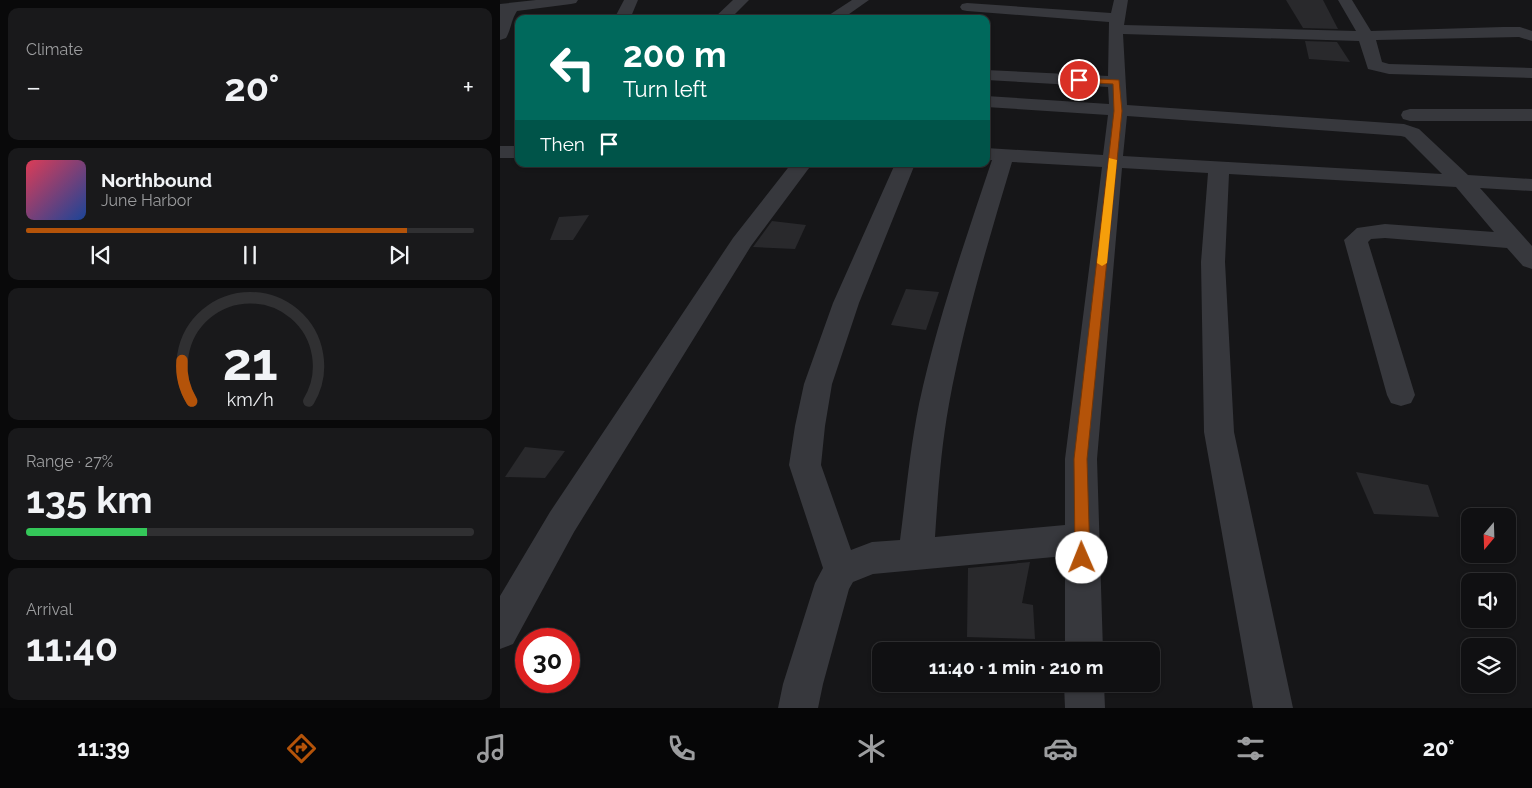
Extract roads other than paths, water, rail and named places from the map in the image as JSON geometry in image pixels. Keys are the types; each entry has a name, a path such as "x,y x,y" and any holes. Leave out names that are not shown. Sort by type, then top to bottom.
{"street":[{"path":"500,35 506,8 571,0"},
{"path":"624,15 632,0"},
{"path":"725,15 742,0"},
{"path":"838,15 862,0"},
{"path":"1345,0 1366,36 1374,65 1384,68 1532,73"},
{"path":"966,9 1118,16 1366,36 1520,32 1532,36"},
{"path":"1084,642 1081,459 1118,111 1116,82 1118,16"},
{"path":"990,75 1116,82"},
{"path":"990,101 1404,130 1418,138 1463,182 1532,261"},
{"path":"1410,115 1532,115"},
{"path":"500,152 515,152"},
{"path":"916,555 928,441 937,386 995,154 1532,185"},
{"path":"500,631 562,522 741,244 800,167"},
{"path":"842,570 805,465 810,426 818,384 846,302 904,167"},
{"path":"1219,167 1213,262 1219,432 1273,708"},
{"path":"1401,395 1356,240 1365,233 1385,231 1515,241"},
{"path":"798,708 833,582 842,570 872,558 1082,539"},
{"path":"1084,692 1085,708"}]}
